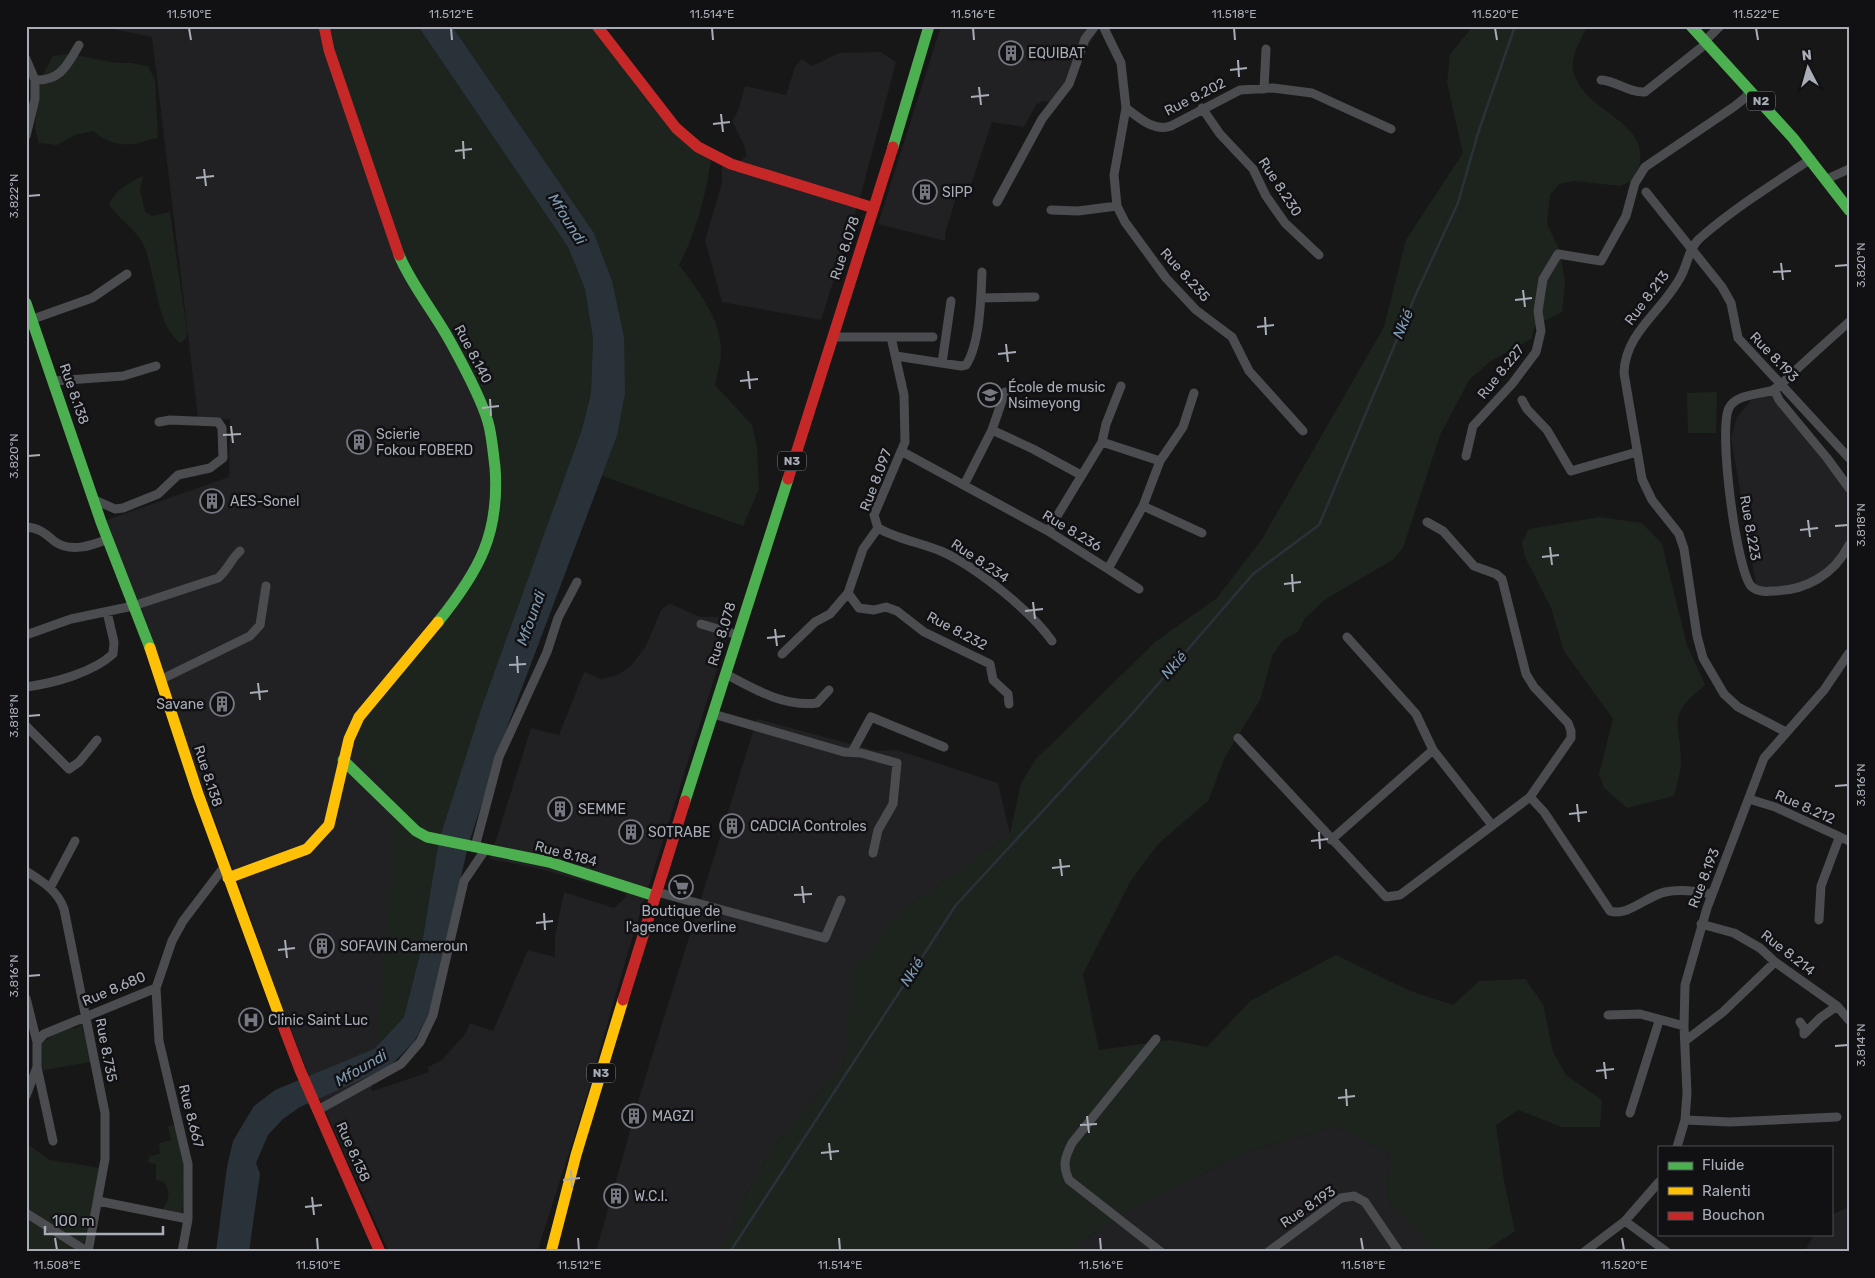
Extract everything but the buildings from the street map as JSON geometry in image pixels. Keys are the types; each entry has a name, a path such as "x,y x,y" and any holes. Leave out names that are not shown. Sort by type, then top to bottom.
{"main road":[{"name":"Rue 8.140","path":"228,878 307,849 329,824 343,760 349,739 359,717 464,590 484,551 495,518 496,484 488,421 451,343 400,257 362,151 329,50 324,26"},
{"path":"597,26 676,128 698,146 731,164 874,208"},
{"name":"Rue 8.078","path":"551,1252 576,1155 656,894 874,208 929,26"},
{"name":"N2","path":"1691,26 1811,159 1849,210"},
{"name":"Rue 8.138","path":"26,303 108,539 162,678 198,794 228,878 300,1070 380,1252"},
{"name":"Rue 8.184","path":"343,760 416,831 439,840 549,862 656,894"}],"street":[{"path":"998,202 1042,119 1069,84 1085,39 1095,26"},
{"path":"1103,26 1121,63 1126,108"},
{"path":"1601,80 1617,82 1632,90 1645,92 1706,42 1720,26"},
{"path":"35,80 48,80 57,76 79,45"},
{"path":"1264,89 1266,49"},
{"path":"26,59 35,80 35,99 26,136"},
{"name":"Rue 8.202","path":"1126,108 1144,121 1163,129 1240,90 1264,89 1312,92 1391,129"},
{"name":"Rue 8.227","path":"1466,456 1473,426 1512,384 1536,352 1542,331 1538,311 1543,278 1558,254 1601,261 1626,216 1635,183 1645,167 1735,106 1746,97 1750,90"},
{"name":"Rue 8.235","path":"1126,108 1114,175 1117,206 1129,228 1166,278 1196,310 1232,337 1249,371 1303,431"},
{"name":"Rue 8.230","path":"1202,108 1220,134 1253,169 1266,196 1285,223 1319,255"},
{"path":"1692,247 1761,192 1811,159"},
{"path":"1827,179 1849,169"},
{"name":"Rue 8.193","path":"1646,192 1692,247 1722,287 1731,303 1738,338 1778,386 1849,458"},
{"path":"1051,210 1078,211 1117,206"},
{"name":"Rue 8.213","path":"1692,247 1681,276 1640,330 1624,361 1624,373 1636,452 1642,479 1652,500 1679,534 1684,548 1697,636 1703,658 1712,676 1724,694 1738,707 1786,732"},
{"path":"896,356 961,366 968,361 975,339 981,298 982,272"},
{"path":"33,319 92,298 127,274"},
{"path":"981,298 1035,297"},
{"path":"942,363 951,301"},
{"name":"Rue 8.223","path":"1849,322 1778,386 1738,399 1730,406 1726,416 1724,442 1730,492 1745,574 1751,585 1763,592 1784,591 1804,587 1820,579 1849,545"},
{"path":"833,337 933,337"},
{"name":"Rue 8.097","path":"782,654 815,622 830,614 848,592 863,549 878,528 874,515 905,442 904,395 891,337"},
{"path":"54,381 123,376 156,366"},
{"path":"1048,531 1102,442 1106,424 1121,386"},
{"path":"1778,386 1779,400 1849,488"},
{"path":"964,485 992,430 1005,392"},
{"name":"Rue 8.236","path":"901,451 1048,531 1108,569 1143,506 1160,461 1183,427 1194,394"},
{"path":"1522,400 1527,410 1547,430 1571,471 1636,452"},
{"path":"95,500 115,509 123,508 158,494 178,475 210,468 222,458 222,428 218,422 170,420 159,422"},
{"path":"992,430 1033,449 1081,475"},
{"path":"1102,442 1160,461"},
{"path":"1143,506 1202,533"},
{"path":"1238,738 1386,897 1393,898 1400,895 1530,797 1570,738 1571,731 1568,723 1534,687 1526,674 1502,579 1496,574 1474,566 1443,531 1427,522"},
{"path":"26,527 36,528 55,541 74,548 96,544 108,539"},
{"name":"Rue 8.234","path":"878,528 918,541 953,558 1015,602 1040,624 1052,640"},
{"path":"26,635 71,619 133,606 218,578 240,551"},
{"path":"1108,569 1139,589"},
{"path":"317,1108 402,1064 420,1042 433,1015 445,971 464,881 476,848 499,757 547,652 558,618 577,582"},
{"path":"162,678 250,636 260,625 266,586"},
{"name":"Rue 8.232","path":"848,592 859,608 874,610 886,607 897,611 924,632 990,664 993,680 1008,694 1009,704"},
{"path":"26,687 66,677 96,666 114,654 114,642 107,612"},
{"path":"701,624 738,635"},
{"path":"1347,637 1416,714 1432,750 1492,825"},
{"name":"Rue 8.193","path":"1677,1146 1685,1120 1687,1094 1684,1041 1685,985 1701,924 1764,758 1824,690 1849,653"},
{"path":"726,674 776,698 799,704 817,703 829,690"},
{"path":"713,714 897,763 893,804 878,830 873,853"},
{"path":"852,752 871,717 944,747"},
{"path":"26,726 69,769 79,762 97,740"},
{"path":"1332,840 1432,750"},
{"path":"1530,797 1544,812 1610,911 1622,912 1665,892 1688,891 1712,894"},
{"name":"Rue 8.212","path":"1749,799 1775,807 1849,841"},
{"path":"1819,920 1821,886 1839,838"},
{"path":"50,888 75,842"},
{"name":"Rue 8.680","path":"37,1042 44,1034 86,1015 156,988 172,941 183,921 224,867"},
{"name":"Rue 8.735","path":"26,871 50,888 60,898 64,909 105,1113 105,1159 88,1252"},
{"path":"656,894 825,938 841,900"},
{"name":"Rue 8.214","path":"1701,924 1722,928 1745,938 1837,1006 1849,1020"},
{"path":"1684,1041 1723,1012 1775,962"},
{"name":"Rue 8.667","path":"156,988 159,1041 188,1164 188,1218 182,1252"},
{"path":"26,998 37,1042 37,1067 54,1141"},
{"path":"1800,1022 1804,1028 1804,1034 1820,1018 1837,1006"},
{"path":"1608,1015 1640,1014 1659,1021 1684,1026"},
{"path":"1630,1113 1659,1021"},
{"path":"1156,1039 1072,1143 1065,1157 1064,1168 1069,1180 1161,1252"},
{"path":"26,1096 37,1067"},
{"path":"1685,1120 1730,1122 1837,1117"},
{"path":"1584,1252 1625,1221 1658,1183"},
{"name":"Rue 8.193","path":"1268,1252 1341,1198 1354,1196 1365,1202 1399,1252"},
{"path":"98,1201 188,1218"},
{"path":"26,1214 88,1252"},
{"path":"1625,1221 1667,1252"}],"shaded area":[{"path":"98,26 324,26 477,396 496,484 484,551 360,760 391,797 394,849 392,891 380,1006 380,1042 378,1064 371,1089 373,1091 429,1072 428,1068 426,1068 442,1060 465,1034 470,1023 493,1031 528,950 555,957 555,937 564,892 614,908 626,897 626,894 622,892 540,869 490,859 531,728 559,735 584,672 602,679 617,675 630,667 646,646 661,610 667,605 671,604 700,617 719,617 732,622 631,942 580,1119 537,1252 389,1252 307,1071 276,991 239,884 101,522 229,477 230,419 198,418 152,37"},
{"path":"324,26 418,26 568,247 585,289 593,339 591,393 582,429 481,709 439,840 421,950 404,1017 380,1042 380,1006 393,856 391,797 360,760 357,743 359,717 464,590 495,519 488,421 400,257"},
{"path":"452,26 600,26 652,99 712,155 700,212 691,239 679,265 707,305 717,327 721,351 715,385 752,425 757,446 759,489 743,526 602,476 617,436 612,281 594,233"},
{"path":"941,26 1100,26 1078,64 1051,102 1043,101 1036,105 1024,127 992,122 972,182 969,187 958,191 945,234 945,241 878,224"},
{"path":"1473,26 1587,26 1573,59 1573,70 1580,86 1591,99 1619,120 1630,131 1638,144 1640,160 1634,180 1620,186 1574,181 1559,184 1550,195 1547,224 1560,251 1565,282 1562,312 1535,326 1531,339 1491,361 1469,380 1440,435 1403,548 1394,559 1326,599 1305,618 1298,632 1283,640 1273,654 1260,700 1225,757 1208,801 1158,844 1130,882 1083,974 1099,1050 1170,1040 1207,1047 1250,1001 1336,955 1410,991 1453,1005 1479,981 1525,979 1543,1004 1553,1052 1566,1075 1602,1100 1600,1127 1562,1127 1518,1110 1496,1125 1504,1181 1515,1231 1485,1251 1438,1252 1387,1199 1390,1154 1336,1126 1249,1151 1133,1208 1065,1252 716,1252 732,1231 743,1200 775,1145 844,1064 852,974 900,912 1010,834 1021,783 1036,759 1155,642 1217,598 1262,539 1384,327 1406,240 1463,153 1447,83 1450,54"},
{"path":"881,52 896,62 861,194 821,320 722,302 705,240 722,183 722,165 742,160 746,156 745,147 732,121 738,111 745,86 786,95 795,67 802,59 812,66 839,53"},
{"path":"70,54 116,63 148,66 155,80 158,138 123,144 102,138 93,131 75,135 57,145 39,143 35,129 37,86 53,56"},
{"path":"143,176 140,190 145,212 152,216 170,212 187,331 186,338 181,343 173,336 162,313 142,241 109,204 119,191"},
{"path":"1717,392 1716,433 1688,433 1687,393"},
{"path":"1772,395 1847,485 1849,539 1837,558 1818,579 1800,586 1757,590 1731,438 1737,417 1753,398"},
{"path":"1599,517 1642,523 1662,544 1687,645 1705,685 1685,705 1678,719 1681,762 1674,796 1627,808 1604,788 1599,774 1613,719 1564,651 1551,608 1525,557 1522,543 1529,529"},
{"path":"757,719 877,751 897,750 998,783 1010,834 900,912 853,974 844,1064 775,1145 743,1200 732,1231 716,1252 596,1252 642,1088"},
{"path":"81,1021 91,1062 43,1070 40,1060 41,1044 53,1034 72,1024 73,1029 79,1027"},
{"path":"174,1125 181,1146 184,1169 182,1216 179,1219 162,1218 160,1214 169,1194 164,1182 156,1180 156,1164 149,1163 148,1160 150,1156 160,1154 159,1143 171,1140 168,1126"},
{"path":"1336,1126 1390,1154 1387,1199 1438,1252 1065,1252 1133,1208 1249,1151"},
{"path":"26,1143 50,1160 100,1168 84,1245 80,1252 26,1252"},
{"path":"1849,1207 1849,1252 1804,1252 1814,1236 1832,1236 1832,1215"}],"water":[{"name":"Mfoundi","path":"418,26 452,26 594,233 612,281 624,337 625,393 617,436 503,738 468,846 431,1009 414,1042 388,1068 300,1107 283,1119 268,1135 256,1163 260,1174 249,1252 216,1252 227,1167 233,1141 254,1106 275,1090 374,1049 404,1017 421,950 439,840 481,709 582,429 591,393 593,339 585,289 568,247"}],"waterway":[{"name":"Nkié","path":"730,1252 956,905 1133,713 1253,574 1319,525 1416,294 1458,203 1478,133 1515,26"}],"traffic: fast":[{"path":"893,147 929,26"},
{"path":"1691,26 1793,138 1849,210"},
{"path":"399,255 410,278 451,343 477,393 489,427 495,467 496,491 494,512 484,550 465,586 438,622"},
{"path":"26,303 101,522 150,648"},
{"path":"685,801 788,479"},
{"path":"343,760 416,831 427,837 549,862 655,896"}],"traffic: slow":[{"path":"228,878 307,849 329,825 349,739 359,717 438,622"},
{"path":"150,648 198,794 282,1023"},
{"path":"551,1252 576,1155 623,1000"}],"traffic: jam":[{"path":"324,26 329,50 399,255"},
{"path":"597,26 676,128 698,147 731,164 874,208"},
{"path":"788,479 893,147"},
{"path":"623,1000 685,801"},
{"path":"282,1023 300,1070 380,1252"}],"place":[{"name":"EQUIBAT","path":"1011,53"},
{"name":"SIPP","path":"925,192"},
{"name":"École de music Nsimeyong","path":"990,395"},
{"name":"Scierie Fokou FOBERD","path":"359,442"},
{"name":"AES-Sonel","path":"212,501"},
{"name":"Savane","path":"222,704"},
{"name":"SEMME","path":"560,809"},
{"name":"CADCIA Controles","path":"732,826"},
{"name":"SOTRABE","path":"631,832"},
{"name":"Boutique de l'agence Overline","path":"681,887"},
{"name":"SOFAVIN Cameroun","path":"322,946"},
{"name":"Clinic Saint Luc","path":"251,1020"},
{"name":"MAGZI","path":"634,1116"},
{"name":"W.C.I.","path":"616,1196"}]}
